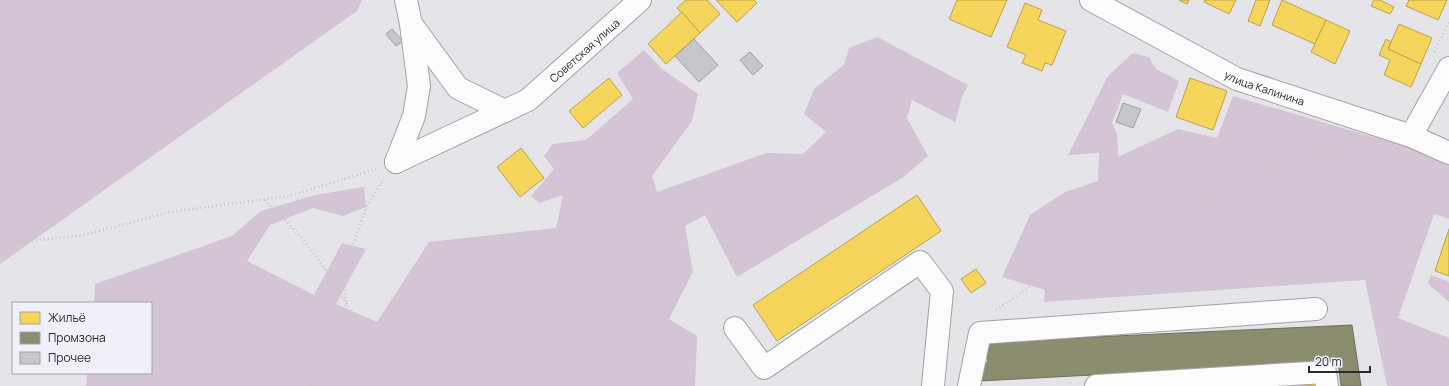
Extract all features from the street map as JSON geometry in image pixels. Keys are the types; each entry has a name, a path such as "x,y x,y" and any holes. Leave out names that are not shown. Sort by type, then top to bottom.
{"street":[{"path":"396,162 414,116 419,86 411,24 406,0"},
{"name":"Советская улица","path":"396,162 528,100 640,0"},
{"name":"улица Калинина","path":"1091,0 1237,79 1411,136 1449,153"},
{"path":"411,24 458,88 505,111"},
{"path":"1411,136 1449,68"},
{"path":"734,328 764,368 920,262 942,291 932,386"},
{"path":"970,386 980,333 1316,309"},
{"path":"1096,386 1326,372 1327,386"}],"path":[{"path":"980,333 985,318 1112,230 1275,167 1373,145"},
{"path":"0,244 84,235 170,212 289,196 396,162"},
{"path":"310,386 322,357 338,331 346,302 342,276 366,207 396,162"},
{"path":"265,200 316,256 346,302 361,321 383,341 400,352 430,377 438,386"}],"shaded area":[{"path":"0,0 362,0 357,11 0,264"},
{"path":"877,37 968,85 962,97 955,122 912,100 907,118 928,156 902,178 737,277 705,215 685,226 693,272 669,319 697,336 695,386 86,386 87,374 152,374 152,302 94,302 95,284 232,236 261,211 315,195 364,187 366,207 343,216 313,208 270,225 247,261 314,295 342,243 366,249 336,304 377,322 429,242 556,228 563,195 540,203 531,196 554,169 544,156 553,144 586,140 633,99 617,73 644,50 662,69 698,94 692,121 652,176 657,192 766,153 803,154 826,132 804,114 814,89 844,65 849,48"},
{"path":"1133,53 1149,57 1156,69 1179,81 1168,112 1123,94 1112,123 1117,134 1118,157 1178,129 1217,138 1233,96 1411,148 1449,165 1449,219 1434,214 1398,318 1449,338 1449,386 1387,386 1365,280 1044,302 1045,290 1002,277 1030,215 1065,192 1098,181 1099,153 1068,155 1108,76"},
{"path":"1431,275 1449,282 1449,302 1428,284"}],"building: Жильё":[{"path":"686,0 707,0 720,14 700,33 677,8"},
{"path":"716,0 754,0 757,3 737,22"},
{"path":"957,0 1007,0 991,37 949,19"},
{"path":"1179,0 1189,0 1187,4"},
{"path":"1205,0 1236,0 1229,14 1204,2"},
{"path":"1256,0 1270,0 1260,26 1248,21"},
{"path":"1282,0 1326,20 1315,44 1272,25"},
{"path":"1374,0 1380,0 1394,7 1390,14 1371,6"},
{"path":"1409,0 1447,0 1438,20 1406,6"},
{"path":"1025,3 1042,10 1038,20 1066,31 1052,65 1045,63 1042,71 1022,63 1026,55 1007,47"},
{"path":"682,12 700,33 666,64 648,44"},
{"path":"1326,20 1350,31 1335,64 1311,52"},
{"path":"1399,24 1432,38 1421,64 1388,49"},
{"path":"1386,39 1391,42 1388,49 1421,64 1411,87 1384,75 1390,60 1379,55"},
{"path":"609,78 622,95 583,128 569,111"},
{"path":"1190,78 1227,91 1213,130 1176,117"},
{"path":"521,148 544,178 520,197 497,167"},
{"path":"917,195 941,231 777,341 753,305"},
{"path":"1449,229 1449,276 1435,271"},
{"path":"976,269 986,283 971,293 961,279"},
{"path":"1316,381 1317,386 1283,386"}],"building: Промзона":[{"path":"1352,325 1361,386 1341,386 1338,362 979,381 978,363 988,363 987,342"}],"building: Прочее":[{"path":"392,29 403,41 396,46 386,34"},
{"path":"694,39 718,65 699,82 675,56"},
{"path":"750,52 763,66 753,75 740,60"},
{"path":"1123,103 1141,109 1133,128 1116,122"}]}
